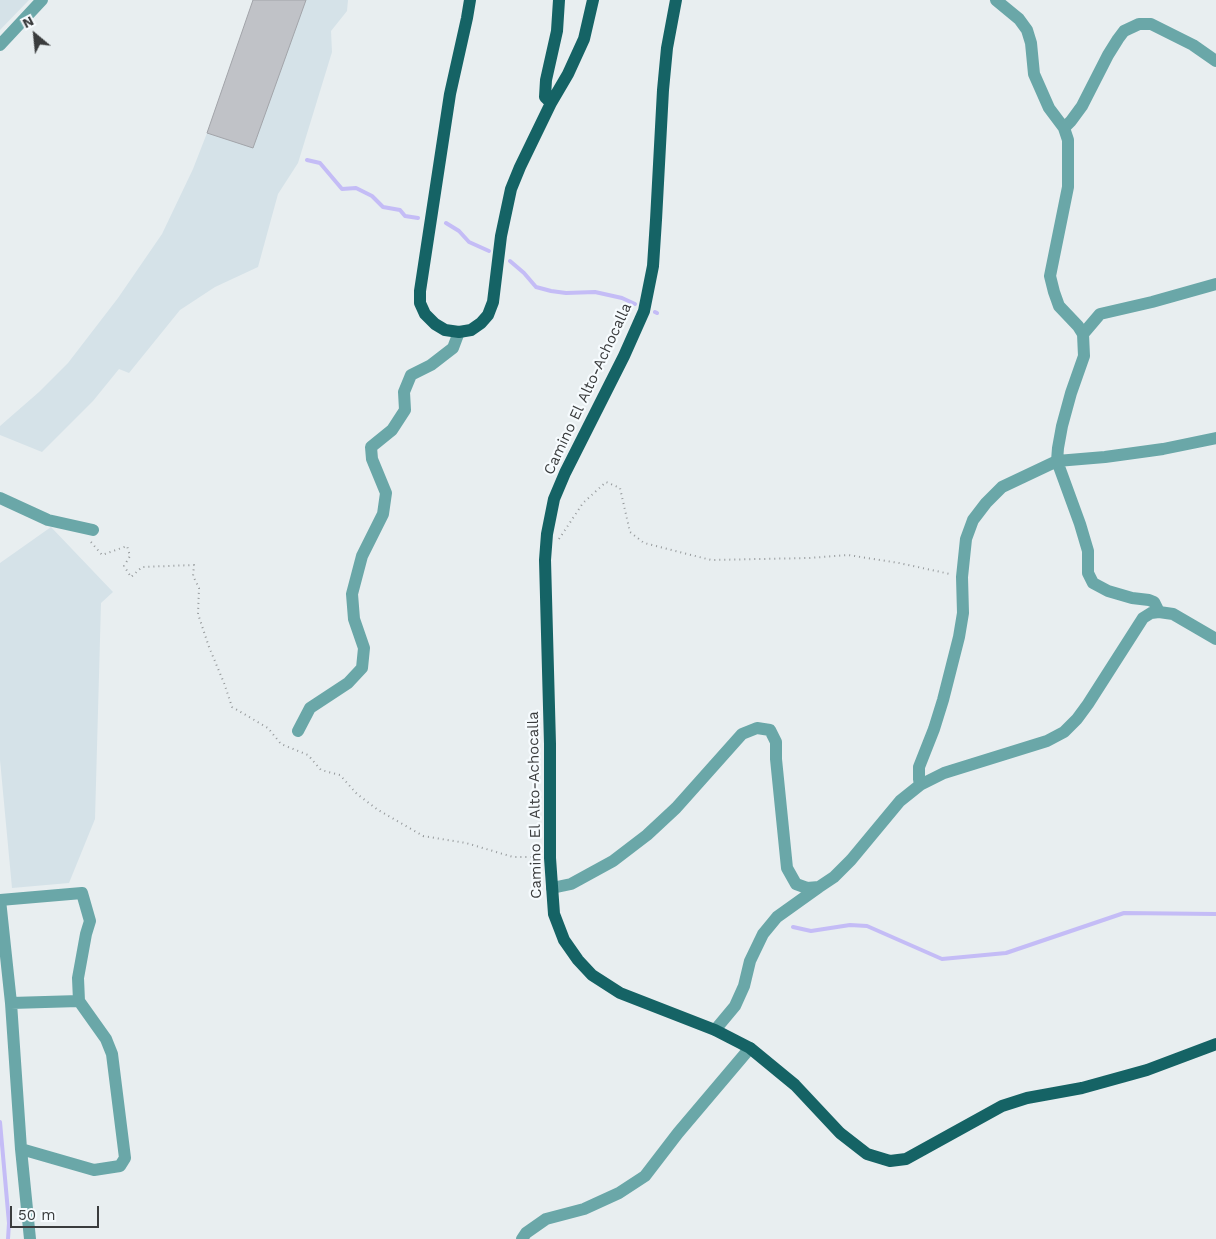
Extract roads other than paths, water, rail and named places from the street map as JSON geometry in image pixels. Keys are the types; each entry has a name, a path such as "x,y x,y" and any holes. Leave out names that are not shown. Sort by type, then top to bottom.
{"main road":[{"path":"470,0 450,94 420,290 420,303 425,314 435,324 446,330 459,332 471,330 481,323 491,308 501,236 511,189 551,103 568,74 584,39 593,0"},
{"path":"551,103 545,97 546,80 557,31 559,0"},
{"name":"Camino El Alto-Achocalla","path":"676,0 667,48 663,90 653,266 644,311 624,356 565,472 554,499 548,534 545,560 550,744 550,858 554,914 564,940 578,960 592,975 620,993 715,1030 750,1048 795,1084 840,1133 867,1154 890,1161 906,1159 1002,1106 1027,1098 1082,1088 1139,1072 1216,1044"}],"street":[{"path":"0,44 42,0"},
{"path":"996,0 1019,19 1027,30 1031,43 1034,74 1049,108 1064,128 1068,140 1068,187 1050,276 1059,306 1083,334 1084,356 1062,426 1057,460 1080,524 1088,552 1088,573 1093,583 1108,591 1154,602 1159,612"},
{"path":"1064,128 1082,106 1108,55 1124,30 1139,24 1151,24 1193,45 1216,61"},
{"path":"1083,334 1100,314 1216,284"},
{"path":"298,731 310,708 348,683 362,668 364,648 354,619 352,594 362,556 384,514 386,494 372,459 371,448 392,430 406,410 404,392 411,375 431,365 453,348 459,332"},
{"path":"920,785 918,779 919,767 943,700 963,613 962,577 966,539 973,520 986,503 1002,487 1057,460 1105,457 1163,449 1216,438"},
{"path":"0,498 48,520 93,530"},
{"path":"715,1030 735,1006 744,986 750,961 763,934 777,917 834,877 851,860 900,801 920,785 944,773 1047,741 1064,732 1088,704 1142,618 1151,613 1173,614 1216,639"},
{"path":"552,888 571,884 613,861 647,835 676,808 742,734 757,728 770,730 776,742 787,868 796,884 807,888 819,887"},
{"path":"21,1149 94,1170 120,1166 125,1158 112,1054 106,1039 79,1000 78,978 90,921 82,893 0,900 11,1003 21,1149 30,1239"},
{"path":"11,1003 79,1000"},
{"path":"522,1239 526,1233 546,1219 584,1209 619,1194 645,1176 678,1133 750,1048"}],"waterway":[{"path":"307,160 320,163 342,189 356,188 372,196 383,207 400,210 405,216 418,218"},
{"path":"446,223 459,231 469,242 489,251"},
{"path":"510,261 536,287 566,293 595,292 622,298 635,304"},
{"path":"793,927 811,931 850,925 867,926 942,959 1006,953 1124,913 1216,914"},
{"path":"0,1122 9,1223 8,1239"}]}
